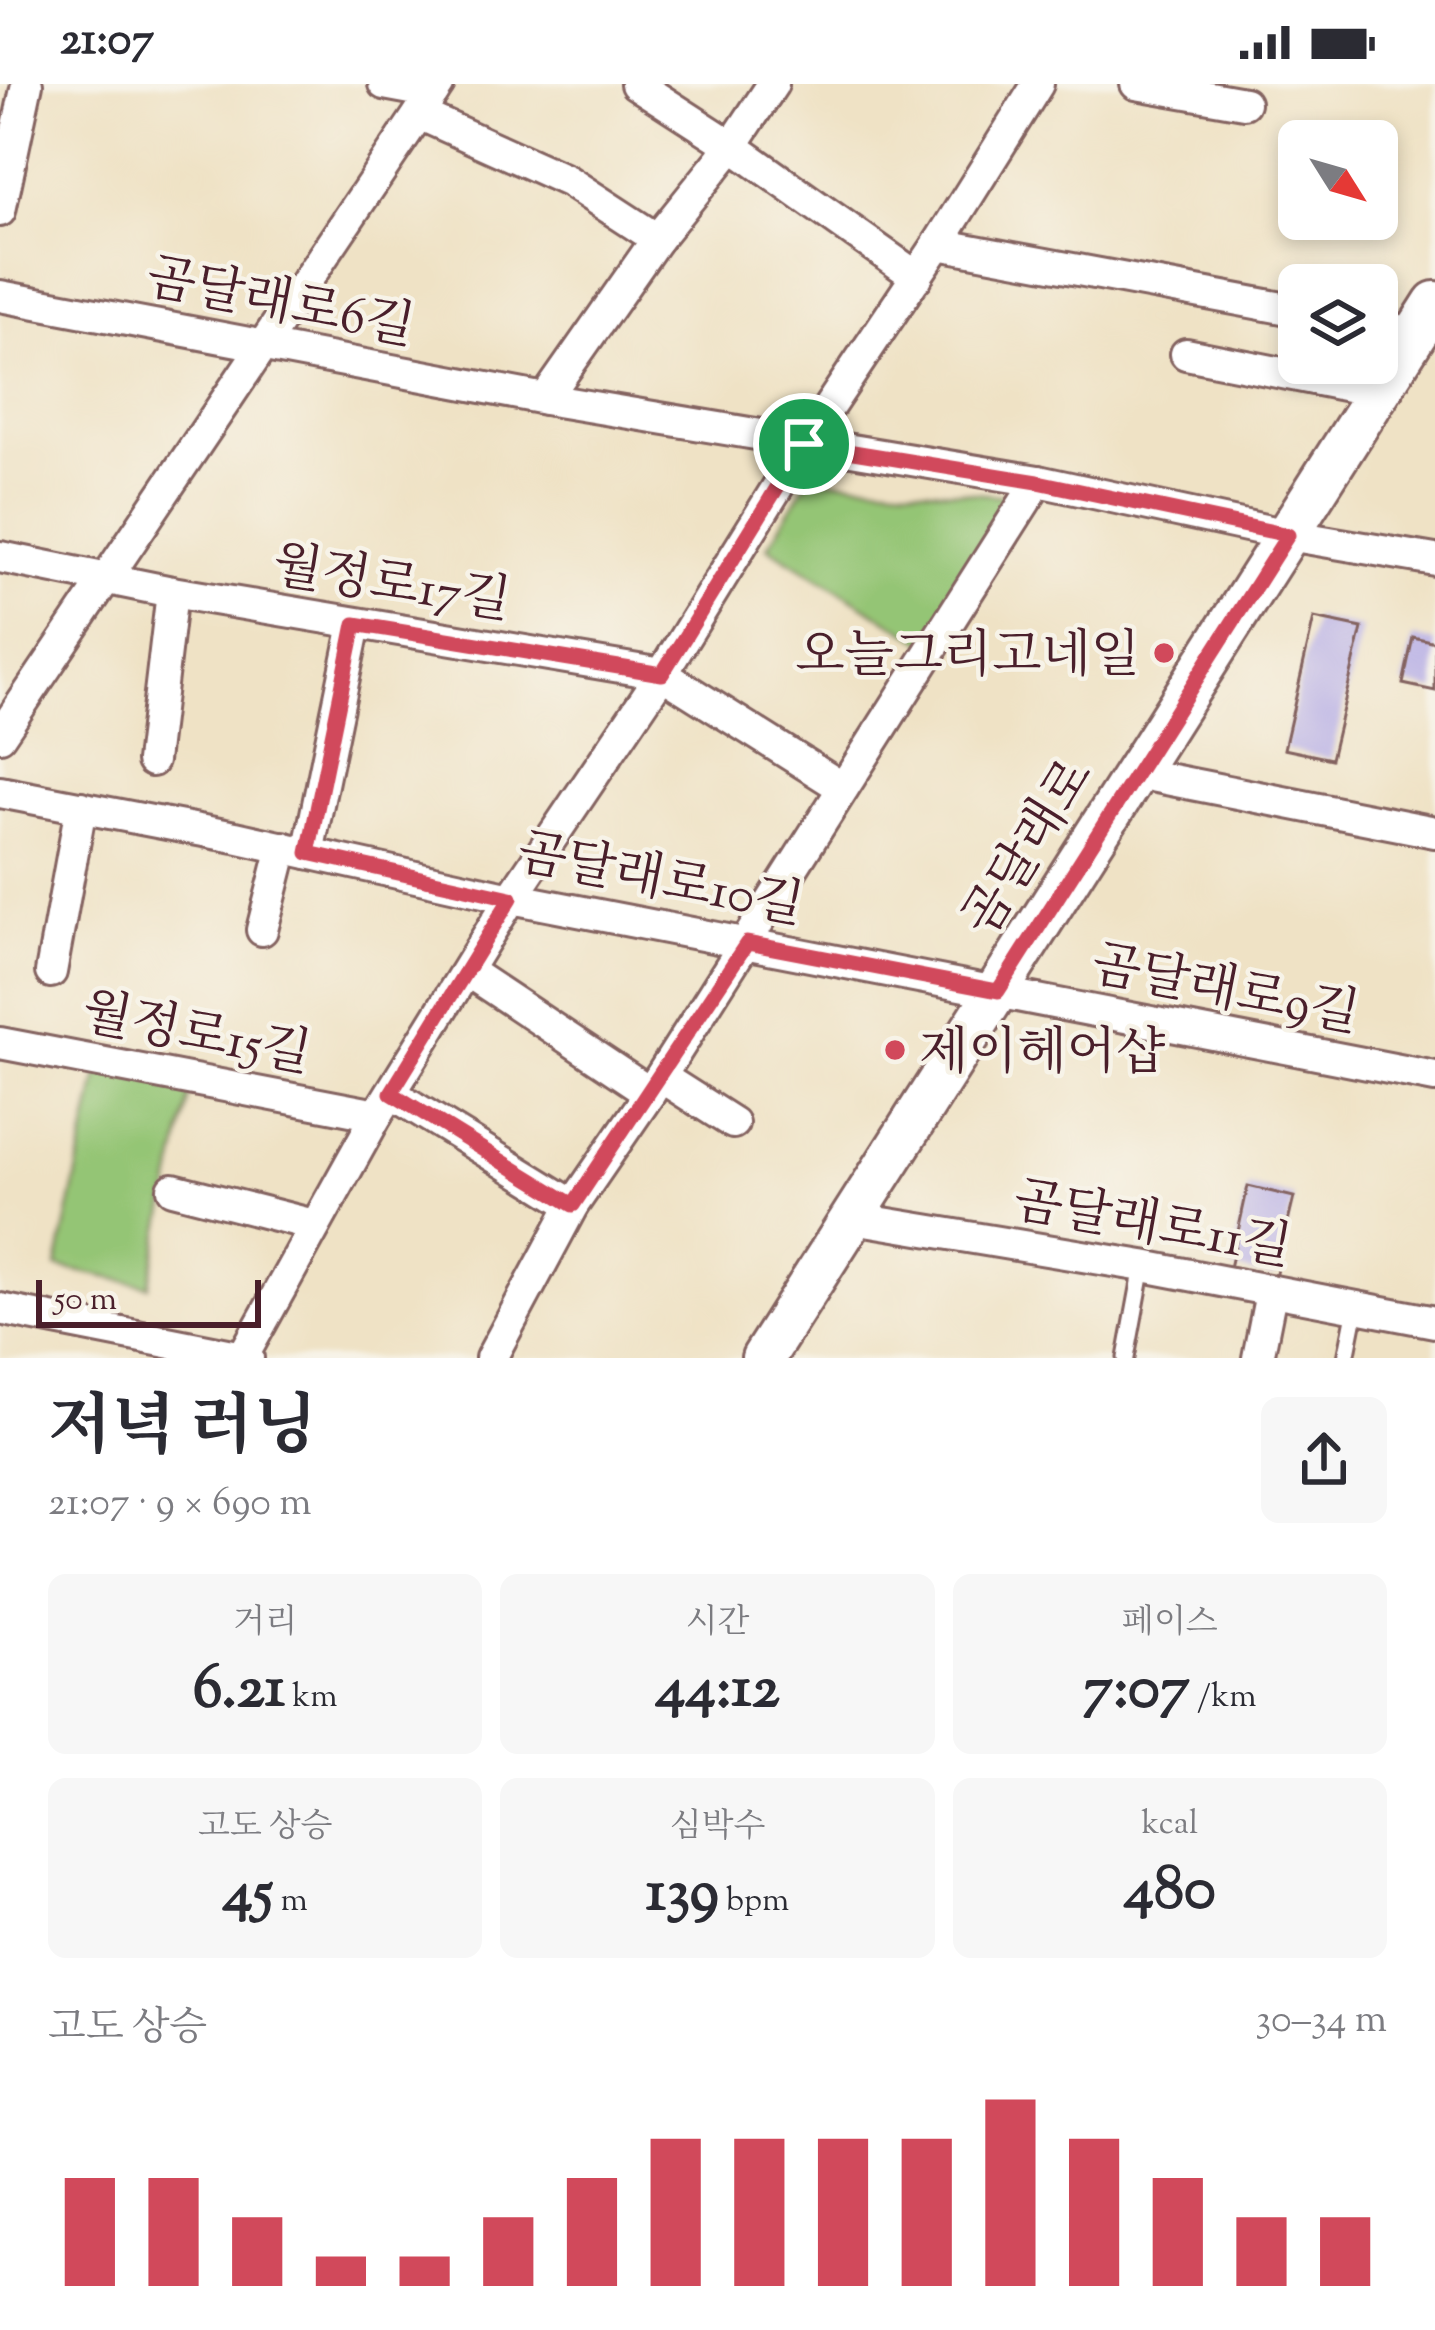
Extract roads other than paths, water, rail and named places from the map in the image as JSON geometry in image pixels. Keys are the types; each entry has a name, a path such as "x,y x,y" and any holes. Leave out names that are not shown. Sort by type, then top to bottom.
{"street":[{"path":"0,211 27,84"},
{"path":"384,84 430,97 657,239"},
{"path":"636,84 916,277"},
{"path":"545,399 773,84"},
{"path":"0,1309 244,1358 384,1104 511,898 662,674 804,444 1038,84"},
{"path":"1136,84 1244,103"},
{"path":"0,736 430,97"},
{"path":"938,244 1278,307"},
{"name":"곰달래로6길","path":"0,296 545,399 1038,482 1288,535 1435,560"},
{"name":"곰달래로","path":"764,1358 1379,392 1409,321"},
{"path":"1186,354 1379,392"},
{"path":"491,1358 573,1205 656,1085 1038,482"},
{"name":"월정로17길","path":"0,556 172,592 662,674"},
{"path":"152,761 172,592"},
{"path":"262,930 295,850 355,624"},
{"path":"662,674 843,788"},
{"path":"1136,773 1435,832"},
{"name":"곰달래로10길","path":"0,792 511,898 998,991"},
{"path":"51,972 81,806"},
{"path":"467,971 656,1085 733,1123"},
{"name":"곰달래로9길","path":"998,991 1435,1077"},
{"name":"월정로15길","path":"0,1043 384,1104"},
{"path":"384,1104 573,1205"},
{"path":"173,1189 314,1225"},
{"name":"곰달래로11길","path":"853,1218 1144,1266 1435,1322"},
{"path":"1258,1358 1270,1293"}],"lane":[{"path":"1126,1358 1144,1266"},
{"path":"1346,1358 1356,1308"}],"place":[{"name":"오늘그리고네일","path":"1164,653"},
{"name":"제이헤어샵","path":"895,1050"}]}
